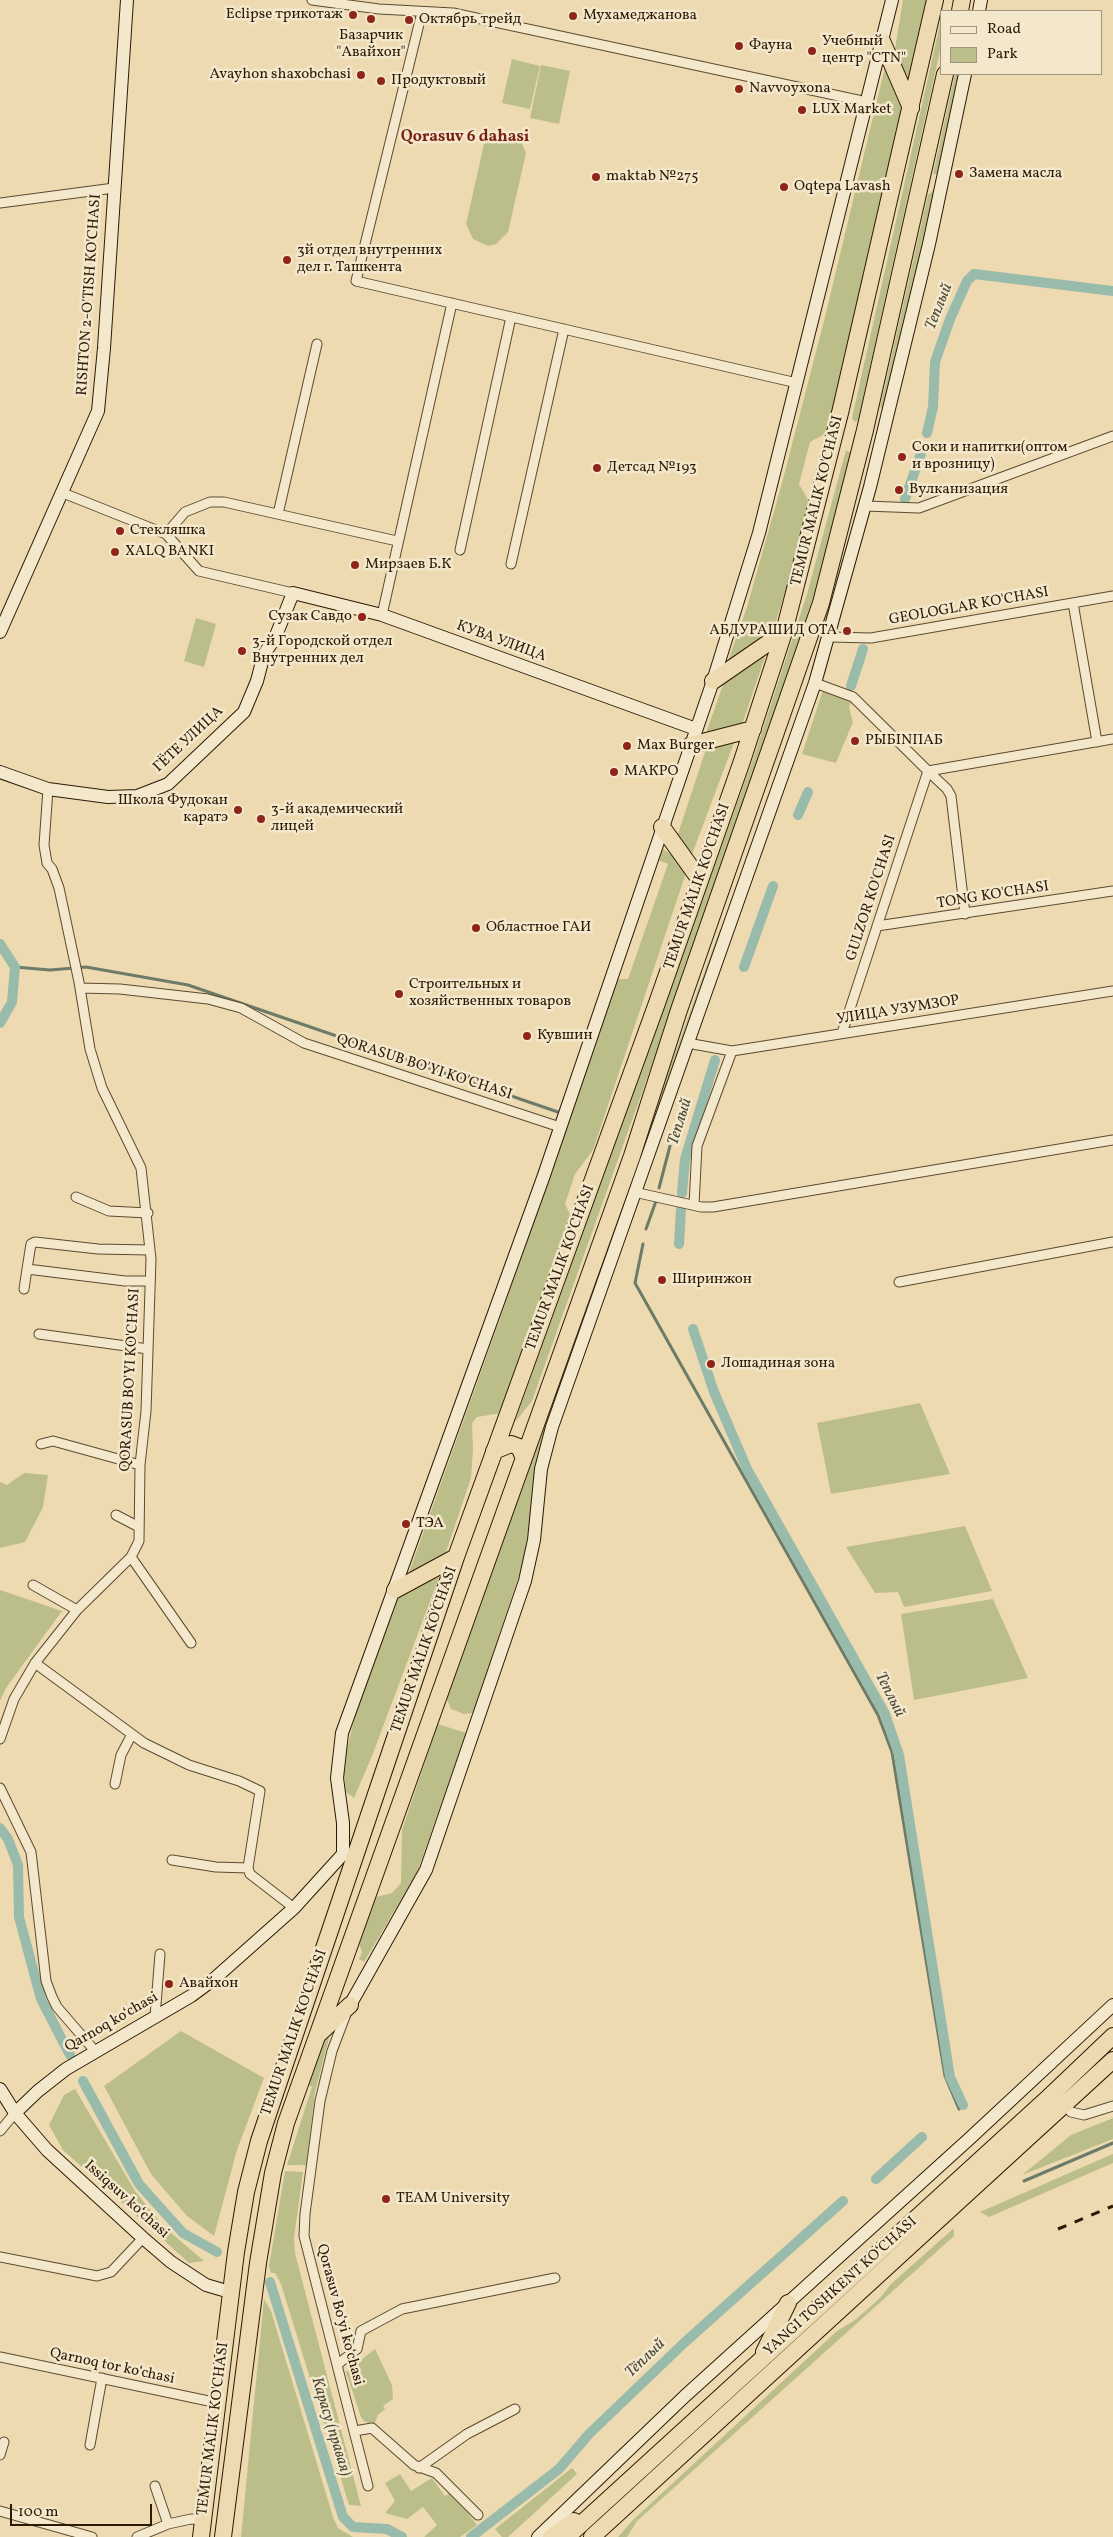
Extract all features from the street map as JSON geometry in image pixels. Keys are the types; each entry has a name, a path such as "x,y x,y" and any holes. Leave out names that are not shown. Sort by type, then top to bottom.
{"highway":[{"name":"TEMUR MALIK KO'CHASI","path":"201,2537 236,2252 246,2192 264,2123 349,1856 700,880 753,729 784,632 836,429 936,0"},
{"path":"882,41 911,108"},
{"name":"TEMUR MALIK KO'CHASI","path":"223,2537 255,2281 279,2148 377,1866 634,1149 682,1001 821,604 864,436 946,75"},
{"path":"836,429 864,436"},
{"path":"713,681 784,632"},
{"path":"694,737 753,729"},
{"path":"662,828 700,880"},
{"path":"494,1451 511,1444 519,1448 523,1456"},
{"path":"395,1590 456,1557"},
{"path":"349,1856 377,1866"},
{"path":"316,2038 350,2005"},
{"name":"YANGI TOSHKENT KO‘CHASI","path":"567,2537 1041,2105 1113,2036"},
{"name":"YANGI TOSHKENT KO‘CHASI","path":"592,2537 1066,2106 1113,2060"},
{"path":"759,2362 788,2303"},
{"path":"551,2537 618,2490"},
{"path":"599,2537 630,2502"}],"street":[{"name":"RISHTON 2-O'TISH KO'CHASI","path":"0,632 98,411 104,348 127,0"},
{"path":"312,0 380,5 422,12 453,14 867,102"},
{"path":"349,1856 337,1778 340,1744 560,1127 713,681 759,533 892,0"},
{"path":"422,12 356,281 797,383"},
{"path":"350,2005 426,1870 525,1581 534,1540 544,1459 634,1192 830,637 865,506 929,244 965,75"},
{"path":"0,204 114,188"},
{"path":"382,615 397,541 452,304"},
{"path":"460,550 511,317"},
{"path":"511,564 564,329"},
{"path":"278,514 317,344"},
{"path":"865,506 915,510 1113,436"},
{"path":"63,493 166,534 199,571 292,593"},
{"path":"166,534 185,512 210,502 224,502 397,541"},
{"name":"КУВА УЛИЦА","path":"292,593 382,615 694,737"},
{"name":"ГЁТЕ УЛИЦА","path":"0,772 48,789 108,798 129,798 153,792 176,779 244,712 257,681 264,654 275,638 292,593"},
{"name":"GEOLOGLAR KO'CHASI","path":"830,637 871,638 1113,596"},
{"path":"1073,603 1097,742"},
{"path":"815,683 853,697 948,789 951,796 965,914"},
{"path":"928,771 1113,739"},
{"name":"GULZOR KO'CHASI","path":"842,1033 928,771"},
{"name":"QORASUB BO'YI KO'CHASI","path":"0,1740 14,1699 35,1663 77,1610 130,1557 138,1541 140,1465 146,1412 150,1250 148,1213 141,1168 102,1088 90,1049 80,988 59,888 47,863 44,845 48,789"},
{"name":"TONG KO'CHASI","path":"877,926 1113,891"},
{"name":"QORASUB BO'YI KO'CHASI","path":"80,988 120,989 208,999 240,1008 304,1043 560,1127"},
{"name":"УЛИЦА УЗУМЗОР","path":"687,1043 732,1051 1113,991"},
{"path":"694,1205 697,1146 732,1051"},
{"path":"634,1192 694,1205 719,1206 1113,1140"},
{"path":"634,1149 643,1168"},
{"path":"76,1197 109,1211 148,1213"},
{"path":"24,1289 31,1244 35,1242 98,1249 150,1250"},
{"path":"899,1282 1113,1242"},
{"path":"27,1269 125,1281 150,1281"},
{"path":"570,1327 592,1313"},
{"path":"39,1334 148,1349"},
{"path":"41,1444 53,1441 140,1465"},
{"path":"116,1515 139,1527"},
{"path":"130,1557 191,1643"},
{"path":"33,1585 77,1610"},
{"path":"35,1663 144,1743 189,1765 239,1781 260,1791 248,1868 250,1874 294,1908"},
{"path":"115,1784 121,1755 132,1734"},
{"path":"0,1788 31,1852 46,1981 57,2007 95,2051"},
{"name":"Qarnoq koʻchasi","path":"0,2130 38,2090 66,2069 156,2017 214,1980 349,1856"},
{"path":"172,1860 216,1867 248,1868"},
{"path":"156,2017 160,1954"},
{"name":"Qorasuv Bo‘yi koʻchasi","path":"350,2005 332,2051 325,2078 316,2124 304,2229 305,2243 338,2364 368,2486"},
{"path":"538,2537 685,2396 1012,2100 1113,2005"},
{"name":"Issiqsuv koʻchasi","path":"0,2089 15,2113 47,2150 143,2238 172,2262 206,2285 230,2292"},
{"path":"1066,2106 1071,2112 1084,2115 1113,2106"},
{"path":"0,2256 97,2276 111,2272 143,2238"},
{"path":"338,2364 357,2348 361,2331 402,2309 554,2278"},
{"name":"Qarnoq tor koʻchasi","path":"0,2357 218,2403"},
{"path":"90,2444 102,2378"},
{"path":"419,2468 467,2434 514,2409"},
{"path":"355,2431 372,2428 419,2468 436,2473 478,2515"},
{"path":"0,2455 4,2442"},
{"path":"155,2486 168,2524"},
{"path":"0,2511 92,2537"},
{"path":"137,2537 168,2524 191,2519 204,2520"}],"green space":[{"path":"903,0 928,0 908,83 895,49"},
{"path":"940,24 940,51 858,420 855,422 852,418"},
{"path":"512,59 540,66 530,109 502,103"},
{"path":"886,63 903,107 828,427 823,435 810,442 799,484 811,505 772,635 727,664 747,607 782,483 824,321"},
{"path":"541,65 570,71 559,124 530,118"},
{"path":"955,75 962,75 939,174 933,174"},
{"path":"504,131 519,137 526,153 508,232 496,244 488,246 473,239 466,224 484,144 496,132"},
{"path":"934,190 885,409 880,407 928,195"},
{"path":"846,450 851,453 814,595 759,764 532,1401 515,1422 753,759 807,594"},
{"path":"196,618 216,624 204,667 184,661"},
{"path":"767,651 742,725 705,736 725,679"},
{"path":"823,690 852,701 849,707 853,722 836,763 802,754"},
{"path":"735,740 691,857 676,840 707,746"},
{"path":"663,849 676,858 687,870 593,1150 575,1174 565,1204 571,1216 502,1413 477,1417 472,1423 471,1478 446,1552 407,1578 500,1319 618,979 628,979 668,864 658,860"},
{"path":"720,929 724,931 644,1156 641,1147"},
{"path":"586,1322 541,1447 523,1563 473,1713 464,1714 451,1709 446,1697 578,1326"},
{"path":"920,1403 950,1474 831,1494 817,1423"},
{"path":"24,1473 48,1475 43,1507 25,1542 0,1548 0,1482 7,1485"},
{"path":"965,1526 992,1591 904,1607 898,1592 875,1593 846,1547"},
{"path":"441,1572 372,1756 354,1798 346,1792 343,1764 357,1709 401,1591"},
{"path":"0,1590 62,1611 6,1688 0,1701"},
{"path":"993,1599 1028,1678 914,1700 901,1614"},
{"path":"438,1724 466,1733 417,1873 364,1962 359,1959 362,1952 359,1943 376,1897 392,1893 401,1883 402,1830"},
{"path":"331,2030 315,2092 306,2165 287,2165 312,2087 307,2084 322,2042"},
{"path":"181,2031 264,2078 237,2150 214,2236 187,2216 151,2174 104,2086"},
{"path":"75,2089 135,2191 163,2226 204,2261 189,2263 63,2150 49,2125 64,2095"},
{"path":"1113,2118 1113,2139 1022,2175 1071,2135"},
{"path":"1113,2154 1113,2163 989,2217 980,2212"},
{"path":"285,2171 303,2172 294,2238 295,2253 361,2506 349,2505 281,2284 275,2273 271,2273 269,2266"},
{"path":"954,2228 954,2236 637,2521 627,2537 618,2537 633,2520 837,2331 855,2320 880,2298 891,2284"},
{"path":"264,2299 271,2311 333,2517 338,2528 353,2537 241,2537"},
{"path":"375,2349 392,2385 393,2399 383,2406 385,2409 378,2415 375,2423 371,2424 364,2421 361,2417 346,2372"},
{"path":"572,2468 577,2474 508,2537 502,2537 495,2529"},
{"path":"400,2474 411,2491 432,2478 445,2496 451,2492 477,2525 460,2537 424,2537 437,2525 423,2507 407,2519 385,2513 395,2501 385,2483"}],"waterway":[{"name":"Теплый","path":"927,433 933,407 935,362 950,319 967,281 974,274 1113,291"},
{"name":"Теплый","path":"905,499 923,448"},
{"name":"Теплый","path":"851,686 863,649"},
{"name":"Теплый","path":"798,815 808,792"},
{"name":"Теплый","path":"744,967 773,886"},
{"name":"Карасу (правая)","path":"0,944 15,967 12,1002 0,1023"},
{"path":"15,967 50,970 86,967 188,985 558,1112"},
{"name":"Теплый","path":"682,1193 685,1159 715,1060"},
{"path":"659,1188 670,1146"},
{"path":"646,1229 656,1201"},
{"name":"Теплый","path":"679,1244 681,1209"},
{"path":"643,1244 635,1283 878,1715 892,1752 945,2076 959,2109"},
{"name":"Теплый","path":"693,1329 714,1392 747,1469 885,1714 899,1755 950,2077 963,2105"},
{"name":"Карасу (правая)","path":"0,1828 8,1839 18,1865 19,1917 41,1999 70,2055"},
{"name":"Карасу (правая)","path":"83,2081 139,2184 183,2233 217,2252"},
{"name":"Тёплый","path":"876,2179 922,2137"},
{"path":"1024,2181 1113,2143"},
{"name":"Тёплый","path":"471,2537 559,2469 589,2434 684,2343 843,2201"},
{"name":"Карасу (правая)","path":"270,2282 343,2517 353,2527 387,2529 402,2537"}],"railway":[{"path":"1058,2229 1113,2206"}],"place":[{"name":"Eclipse трикотаж","path":"353,15"},
{"name":"Мухамеджанова","path":"573,16"},
{"name":"Базарчик \"Авайхон\"","path":"371,19"},
{"name":"Октябрь трейд","path":"409,20"},
{"name":"Фауна","path":"739,46"},
{"name":"Учебный центр \"CTN\"","path":"812,51"},
{"name":"Avayhon shaxobchasi","path":"361,75"},
{"name":"Продуктовый","path":"381,81"},
{"name":"Navvoyxona","path":"739,89"},
{"name":"LUX Market","path":"802,110"},
{"name":"Замена масла","path":"959,174"},
{"name":"maktab №275","path":"596,177"},
{"name":"Oqtepa Lavash","path":"784,187"},
{"name":"3й отдел внутренних дел г. Ташкента","path":"287,260"},
{"name":"Соки и напитки(оптом и врозницу)","path":"902,457"},
{"name":"Детсад №193","path":"597,468"},
{"name":"Вулканизация","path":"899,490"},
{"name":"Стекляшка","path":"120,531"},
{"name":"XALQ BANKI","path":"115,552"},
{"name":"Мирзаев Б.К","path":"355,565"},
{"name":"Сузак Савдо","path":"362,617"},
{"name":"АБДУРАШИД ОТА","path":"847,631"},
{"name":"3-й Городской отдел Внутренних дел","path":"242,651"},
{"name":"РЫБINПАБ","path":"855,741"},
{"name":"Max Burger","path":"627,746"},
{"name":"МАКРО","path":"614,772"},
{"name":"Школа Фудокан каратэ","path":"238,810"},
{"name":"3-й академический лицей","path":"261,819"},
{"name":"Областное ГАИ","path":"476,928"},
{"name":"Строительных и хозяйственных товаров","path":"399,994"},
{"name":"Кувшин","path":"527,1036"},
{"name":"Ширинжон","path":"662,1280"},
{"name":"Лошадиная зона","path":"711,1364"},
{"name":"ТЭА","path":"406,1524"},
{"name":"Авайхон","path":"169,1984"},
{"name":"TEAM University","path":"386,2199"}],"district":[{"name":"Qorasuv 6 dahasi","path":"465,138"}]}
